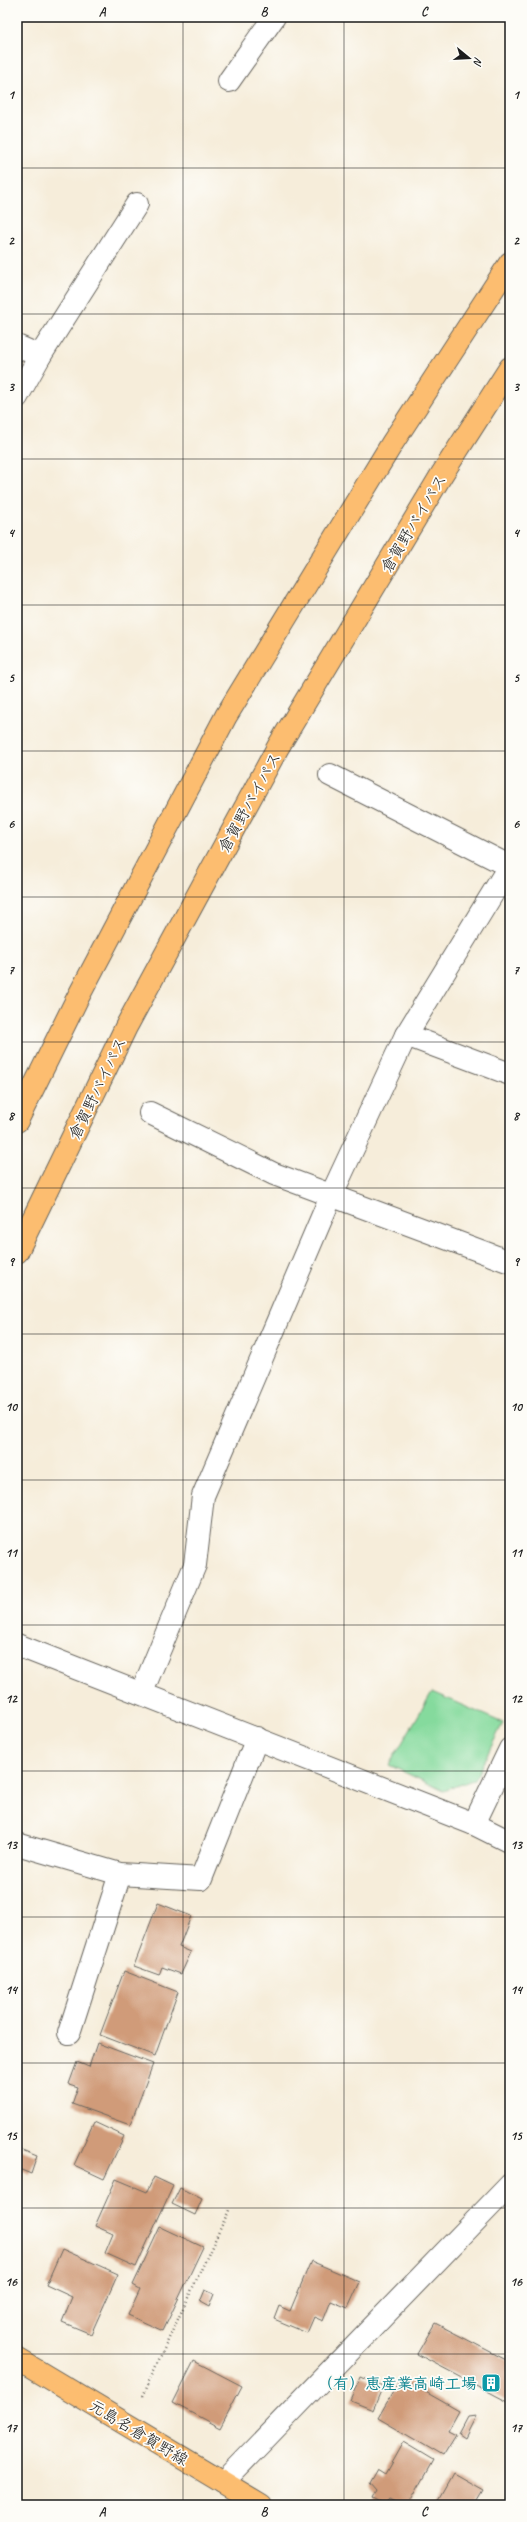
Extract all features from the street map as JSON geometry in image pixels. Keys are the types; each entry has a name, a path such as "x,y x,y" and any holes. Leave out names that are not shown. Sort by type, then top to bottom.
{"main road":[{"path":"17,1121 76,1001 226,716 393,442 510,263"},
{"name":"倉賀野バイパス","path":"17,1252 126,1027 278,747 442,474 510,368"},
{"name":"元島名倉賀野線","path":"17,2359 223,2482 248,2502"}],"street":[{"path":"229,81 274,17"},
{"path":"17,397 40,356 137,204"},
{"path":"17,346 40,356"},
{"path":"142,1692 195,1565 203,1496 331,1196 406,1035 510,865 330,775"},
{"path":"406,1035 510,1074"},
{"path":"150,1114 274,1174 510,1262"},
{"path":"17,1645 142,1692 474,1824 510,1842"},
{"path":"17,1844 120,1874 201,1879 257,1738"},
{"path":"474,1824 510,1749"},
{"path":"69,2033 120,1874"},
{"path":"223,2482 510,2185"}],"path":[{"path":"128,2426 230,2208"}],"green space":[{"path":"432,1692 503,1723 475,1779 444,1791 389,1765"}],"building":[{"path":"158,1903 191,1916 179,1947 191,1952 181,1974 162,1967 159,1975 134,1966"},
{"path":"124,1971 178,1992 155,2056 100,2035"},
{"path":"97,2043 153,2064 130,2125 72,2104 78,2087 69,2084 77,2062 89,2067"},
{"path":"94,2122 124,2136 104,2179 74,2165"},
{"path":"17,2148 37,2156 31,2174 19,2169 17,2174"},
{"path":"154,2177 173,2186 136,2267 105,2253 113,2234 95,2226 116,2179 147,2192"},
{"path":"180,2188 202,2199 195,2215 172,2204"},
{"path":"160,2227 203,2247 163,2331 128,2315 140,2289 133,2285"},
{"path":"62,2249 118,2274 91,2334 62,2322 72,2297 46,2285"},
{"path":"311,2261 360,2282 348,2308 331,2301 323,2321 314,2317 307,2333 274,2319 279,2306 290,2311"},
{"path":"205,2290 214,2294 209,2307 200,2302"},
{"name":"（有）恵産業高崎工場","path":"435,2323 510,2362 510,2403 417,2354"},
{"path":"194,2361 242,2386 220,2428 173,2403"},
{"path":"361,2377 383,2386 373,2410 351,2401"},
{"path":"401,2378 459,2411 448,2431 456,2435 443,2456 378,2418"},
{"path":"476,2416 465,2438 459,2434 468,2417"},
{"path":"403,2442 433,2460 408,2505 399,2505 389,2500 384,2505 372,2499 376,2491 369,2483 377,2469 385,2474"},
{"path":"454,2473 484,2490 475,2505 436,2505"}],"place":[{"name":"（有）恵産業高崎工場","path":"491,2383"}]}
